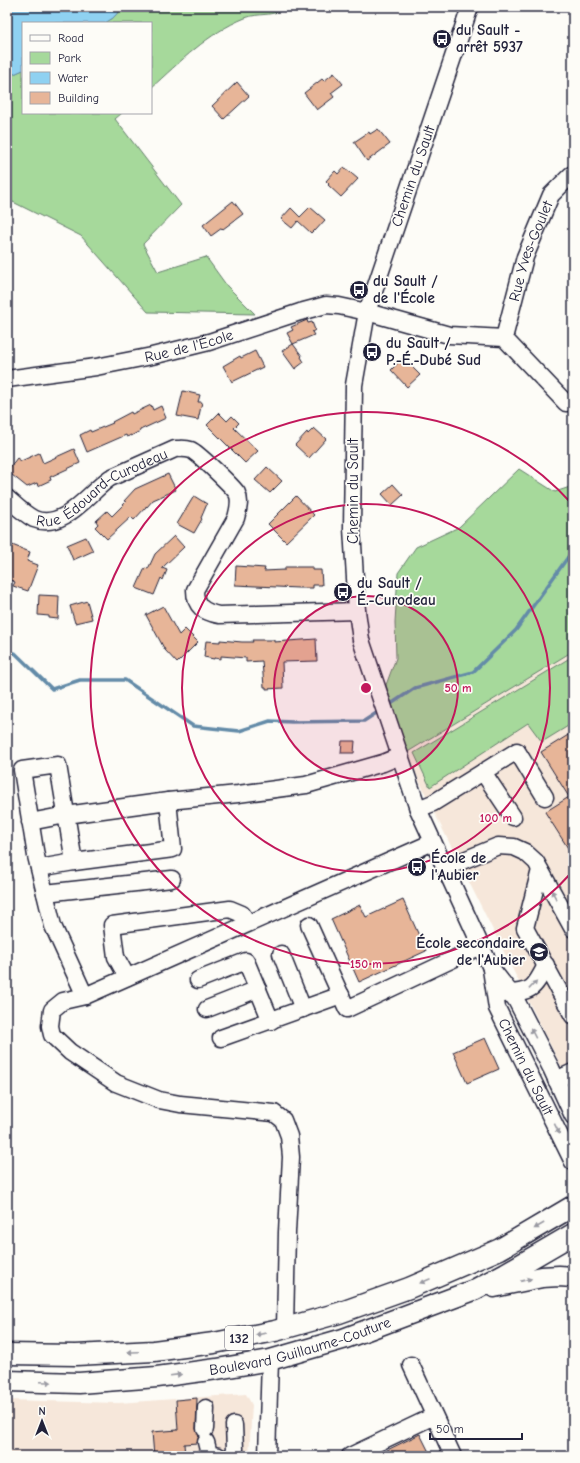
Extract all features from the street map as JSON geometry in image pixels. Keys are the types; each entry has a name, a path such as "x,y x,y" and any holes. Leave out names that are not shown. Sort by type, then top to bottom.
{"main road":[{"name":"Boulevard Guillaume-Couture","path":"7,1354 76,1355 154,1351 214,1343 285,1328 339,1313 409,1288 500,1249 573,1206"},
{"name":"Boulevard Guillaume-Couture","path":"7,1381 79,1383 157,1377 270,1360 343,1339 474,1290 573,1234"},
{"path":"474,1290 504,1286 542,1276 573,1277"}],"street":[{"name":"Chemin du Sault","path":"470,7 367,312 354,385 352,528 356,611 361,640 418,809 491,968 516,1000 572,1110"},
{"name":"Rue Yves-Goulet","path":"504,338 525,257 551,195 571,174 573,174"},
{"name":"Rue de l'École","path":"7,379 96,367 152,356 209,342 326,305 339,306 367,312 449,336 504,338"},
{"path":"504,338 566,403 573,401"},
{"name":"Rue Édouard-Curodeau","path":"7,498 23,512 34,519 46,522 60,519 70,513 101,484 110,478 175,449 183,448 192,451 231,486 237,494 239,507 236,518 195,590 195,599 201,609 211,614 219,615 356,611"},
{"path":"418,809 433,803 517,751 545,797"},
{"path":"30,822 66,815 238,794 306,784 400,756"},
{"path":"74,862 58,764 22,770 39,868 53,926 85,996"},
{"path":"483,772 514,817"},
{"path":"39,868 74,862 173,850 168,802"},
{"path":"285,1328 287,1232 291,1157 289,1136 283,1120 274,1113 180,1104 158,1100 116,1083 70,1052 52,1035 50,1026 52,1010 63,1001 85,996 433,842"},
{"path":"445,868 498,846 514,847 525,852 536,862 573,930"},
{"path":"540,870 525,928 573,1016"},
{"path":"45,893 172,879"},
{"path":"127,977 116,957 112,925 230,909 242,914 248,923"},
{"path":"309,925 347,1009 481,946"},
{"path":"281,954 303,1009"},
{"path":"198,980 246,961 271,1021"},
{"path":"495,995 528,991 536,983 546,965"},
{"name":"Chemin du Sault","path":"491,968 498,1008 573,1162"},
{"path":"207,1009 258,989"},
{"path":"221,1038 341,995"},
{"path":"556,1080 573,1072"},
{"path":"267,1456 270,1360"},
{"path":"411,1365 453,1456"},
{"path":"206,1408 205,1436 209,1454 220,1456"},
{"path":"350,1456 434,1416"},
{"path":"231,1456 236,1449 234,1425"}],"shaded area":[{"name":"École secondaire de l'Aubier","path":"573,651 573,1090 406,753"},
{"path":"246,1394 252,1405 249,1456 7,1456 7,1400 118,1403"}],"green space":[{"path":"123,7 286,7 276,13 250,16 232,24 195,49 152,87 152,22 107,22 113,18"},
{"path":"22,70 22,114 121,114 115,119 181,205 143,244 158,272 206,257 227,286 255,314 148,312 81,236 13,202 7,206 7,77"},
{"path":"519,469 555,492 573,486 573,651 406,753 386,685 396,658 395,622 398,573 416,547 459,527"},
{"path":"573,656 573,723 542,742 528,723 430,787 414,753"}],"water":[{"path":"7,7 123,7 113,18 107,22 22,22 22,70 7,77"}],"building":[{"path":"334,73 343,84 331,93 334,97 317,110 304,93 322,79 324,81"},
{"path":"237,82 249,96 224,119 212,106"},
{"path":"378,129 390,144 367,161 354,142 369,132 370,134"},
{"path":"344,167 358,179 341,197 328,185 329,184 326,181 335,171 338,174"},
{"path":"233,201 243,214 211,236 203,225"},
{"path":"310,207 325,220 315,231 314,230 311,233 298,221 292,228 281,219 291,208 300,217"},
{"path":"307,320 308,323 312,322 315,330 312,332 314,335 293,344 287,333 293,330 291,327"},
{"path":"293,344 302,356 301,357 304,362 295,369 282,351"},
{"path":"255,351 263,367 232,382 223,366 240,356 241,358"},
{"path":"403,358 420,375 407,387 391,370"},
{"path":"183,391 200,395 198,402 202,402 198,420 177,416"},
{"path":"151,405 153,410 161,406 166,418 140,430 131,436 127,437 126,435 87,452 80,435 90,430 91,432 113,423 112,422 131,412 132,414"},
{"path":"219,413 227,421 232,416 239,423 234,428 258,451 245,463 207,425"},
{"path":"314,428 326,439 309,458 295,445 307,432 308,434"},
{"path":"74,449 80,463 50,477 51,480 38,486 37,483 27,487 7,471 17,458 21,461 39,453 43,463"},
{"path":"267,467 282,481 270,493 255,480"},
{"path":"168,474 176,490 153,500 134,520 131,517 107,539 95,527 98,524 96,521 107,511 112,516 126,502 124,501 135,489"},
{"path":"393,484 403,495 392,505 382,494"},
{"path":"194,496 207,504 201,518 202,519 194,533 177,524"},
{"path":"296,496 314,515 286,542 268,524"},
{"path":"174,536 184,547 162,568 167,570 163,580 161,578 154,595 136,588 145,568 148,569 155,554"},
{"path":"86,537 93,551 73,560 67,545"},
{"path":"7,543 30,552 27,561 38,565 28,591 13,586 15,582 7,579"},
{"path":"236,566 265,568 264,571 285,570 285,567 312,567 312,570 321,570 322,585 313,585 313,588 298,588 235,585"},
{"path":"39,595 59,596 58,619 38,615"},
{"path":"87,601 92,619 75,623 70,606"},
{"path":"163,606 179,635 185,629 198,642 177,663 165,650 146,615"},
{"path":"316,639 317,661 282,662 283,688 266,689 266,687 264,687 262,661 246,662 246,658 221,656 221,659 204,657 206,641 220,642 220,640 253,642 252,640 274,640 274,642"},
{"path":"573,732 573,856 545,812 569,797 541,752"},
{"path":"342,741 355,741 354,753 341,753"},
{"path":"403,900 426,951 359,982 331,919 360,905 366,917"},
{"path":"485,1038 499,1069 467,1083 453,1052"},
{"path":"197,1398 196,1429 199,1436 197,1443 184,1444 185,1456 154,1456 152,1432 178,1430 176,1400"},
{"path":"420,1434 431,1456 375,1456"}],"waterway":[{"path":"388,706 415,688 473,672 516,630 573,550"},
{"path":"7,653 15,653 52,689 80,680 125,680 193,726 239,731 270,721 364,721 381,710"}],"place":[{"name":"du Sault - arrêt 5937","path":"442,39"},
{"name":"du Sault / de l'École","path":"359,290"},
{"name":"du Sault / P.-É.-Dubé Sud","path":"372,352"},
{"name":"du Sault / É.-Curodeau","path":"343,592"},
{"name":"École de l'Aubier","path":"417,867"},
{"name":"École secondaire de l'Aubier","path":"539,952"}]}
